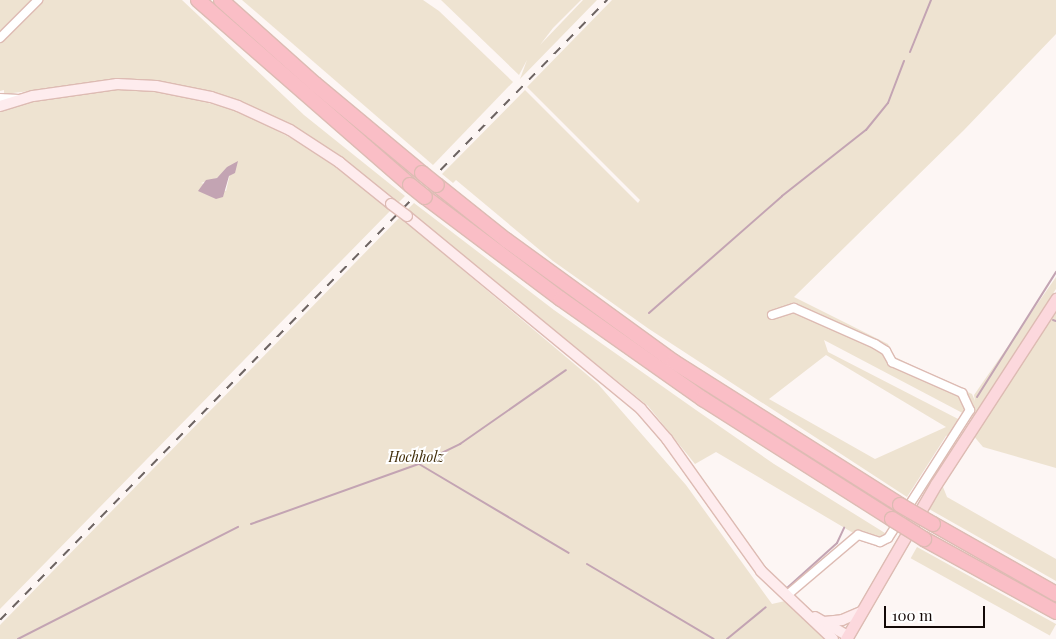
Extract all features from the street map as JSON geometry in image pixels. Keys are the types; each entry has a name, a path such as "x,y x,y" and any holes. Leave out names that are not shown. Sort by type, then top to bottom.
{"highway":[{"path":"198,0 410,185 560,299 687,388 892,519 924,539 1056,612"},
{"path":"221,0 307,78 422,173 514,246 667,357 900,505 1056,594"}],"main road":[{"path":"0,106 19,99 81,87 117,84 156,86 211,97 290,130 339,162 407,216 641,409 667,439 761,570 833,639"},
{"path":"797,606 847,637 936,484 1056,299"},
{"path":"824,622 842,620 862,612"}],"street":[{"path":"0,38 38,0"},
{"path":"0,98 19,99"},
{"path":"772,315 794,308 875,344 886,351 892,362 957,390 969,404 964,422 938,454 892,533 880,542 858,535 786,596"}],"green space":[{"path":"0,0 182,0 304,115 405,196 398,203 265,114 117,81 4,94 4,90 0,91"},
{"path":"242,0 423,0 439,11 513,82 433,165"},
{"path":"441,0 581,0 553,28 540,45 583,0 597,0 520,79 527,60 519,75"},
{"path":"612,0 1056,0 1056,34 964,130 794,297 888,344 895,357 972,394 975,401 974,395 1056,277 1056,289 972,418 824,340 828,352 962,421 953,433 946,436 907,497 649,329 553,261 456,180 453,183 442,174 525,90 638,203 640,200 527,87","holes":["826,355 946,427 875,459 769,399"]},
{"path":"117,88 155,90 237,110 312,149 391,210 0,609 0,110 50,94","holes":["232,165 226,191 201,183 217,178"]},
{"path":"414,203 554,310 696,410 774,464 893,538 881,546 860,537 716,452 695,464 648,406 407,210"},
{"name":"Hochholz","path":"400,217 598,384 686,485 772,604 785,601 827,639 0,639 0,625"},
{"path":"1056,313 1056,468 983,447 972,434"},
{"path":"943,487 947,497 1056,559 1056,581 929,509"},
{"path":"917,547 1056,624 1050,635 911,558"}],"shaded area":[{"path":"238,161 235,173 229,176 223,197 216,199 198,191 206,180 217,178 227,167"}],"waterway":[{"path":"910,52 931,0"},
{"path":"649,313 782,196 866,130 888,103 904,61"},
{"path":"977,397 1056,272"},
{"path":"251,524 419,464 460,444 566,370"},
{"path":"419,464 569,553"},
{"path":"18,639 238,527"},
{"path":"787,588 837,543 844,528"},
{"path":"587,564 714,639"},
{"path":"727,639 766,607"}],"railway":[{"path":"0,620 607,0"}]}
